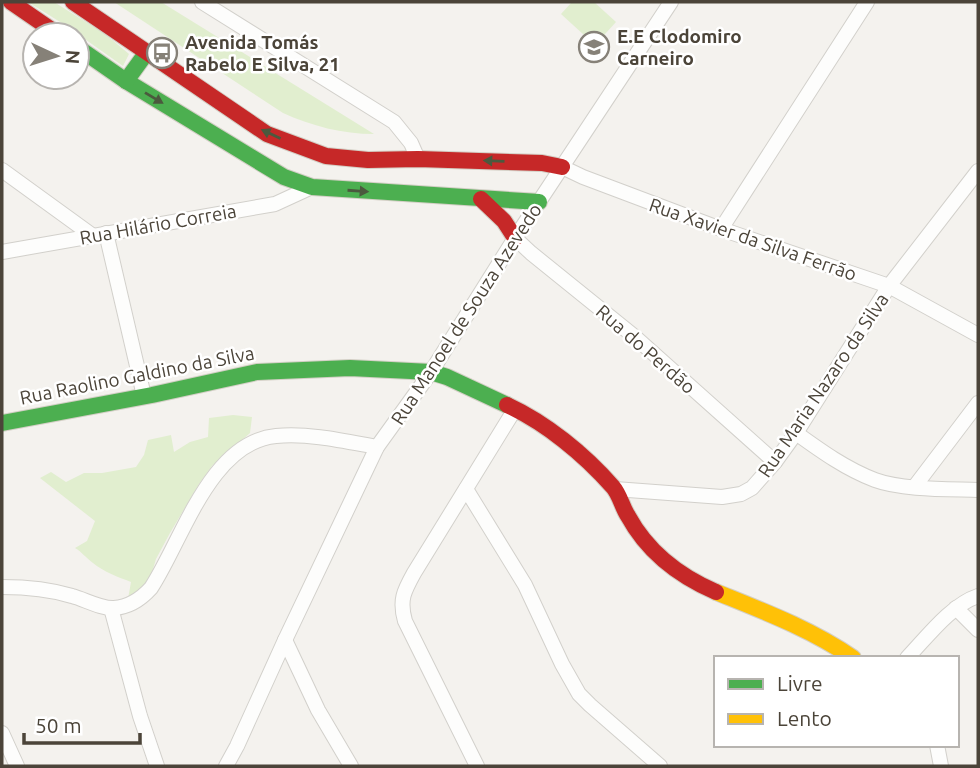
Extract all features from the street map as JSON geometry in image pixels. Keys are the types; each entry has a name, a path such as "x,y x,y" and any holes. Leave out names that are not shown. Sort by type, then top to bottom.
{"street":[{"path":"10,2 38,21"},
{"path":"73,2 267,134 326,156 368,160 542,163 562,167"},
{"path":"202,2 394,122 411,143 418,159"},
{"name":"Rua Manoel de Souza Azevedo","path":"226,766 377,447 431,372 515,238 671,2"},
{"path":"721,229 867,2"},
{"path":"126,81 147,52"},
{"path":"91,57 284,177 312,187 539,202"},
{"name":"Rua Xavier da Silva Ferrão","path":"562,167 721,229 890,286 978,335"},
{"path":"2,170 100,234 144,396"},
{"name":"Rua Maria Nazaro da Silva","path":"615,489 730,496 752,488 796,433 890,286 978,171"},
{"name":"Rua Hilário Correia","path":"2,251 275,204 312,187"},
{"path":"481,200 501,216 515,238"},
{"name":"Rua do Perdão","path":"515,238 635,337 775,462"},
{"name":"Rua Raolino Galdino da Silva","path":"2,423 257,372 350,368 431,372 515,409 550,429 615,489 641,537 664,561 710,589 831,643 850,656"},
{"path":"915,486 978,403"},
{"path":"477,766 404,621 401,606 414,573 515,409"},
{"path":"796,433 830,457 878,481 978,490"},
{"path":"2,586 38,588 111,608 135,602 151,588 204,490 246,445 273,436 291,436 316,437 377,447"},
{"path":"466,489 525,585 579,694 660,766"},
{"path":"909,656 956,608 978,597"},
{"path":"111,608 140,716 157,766"},
{"path":"956,608 978,630"},
{"path":"285,640 318,710 351,766"},
{"path":"2,733 17,766"},
{"path":"937,747 941,766"}],"green space":[{"path":"28,2 54,2 84,21 59,21"},
{"path":"114,2 161,2 374,134 327,128 283,113"},
{"path":"572,2 594,2 616,22 595,45 561,14"},
{"path":"91,25 129,54 123,66 91,43"},
{"path":"233,415 252,417 250,433 212,466 170,533 156,559 151,576 139,591 128,599 131,582 102,569 75,548 87,541 95,521 40,478 51,472 66,482 84,473 136,467 144,455 148,440 171,435 174,452 190,442 208,437 209,418"}],"traffic: fast":[{"path":"126,81 147,52"},
{"path":"91,57 284,177 312,187 539,202"},
{"path":"2,423 257,372 350,368 431,372 507,405"}],"traffic: slow":[{"path":"716,592 804,629 850,656"}],"traffic: jam":[{"path":"11,2 39,21"},
{"path":"73,2 267,134 326,156 368,160 542,163 562,167"},
{"path":"481,199 504,221 515,238"},
{"path":"507,405 550,430 577,451 613,487 636,529 654,551 689,578 716,592"}],"place":[{"name":"E.E Clodomiro Carneiro","path":"594,47"},
{"name":"Avenida Tomás Rabelo E Silva, 21","path":"162,53"}]}
